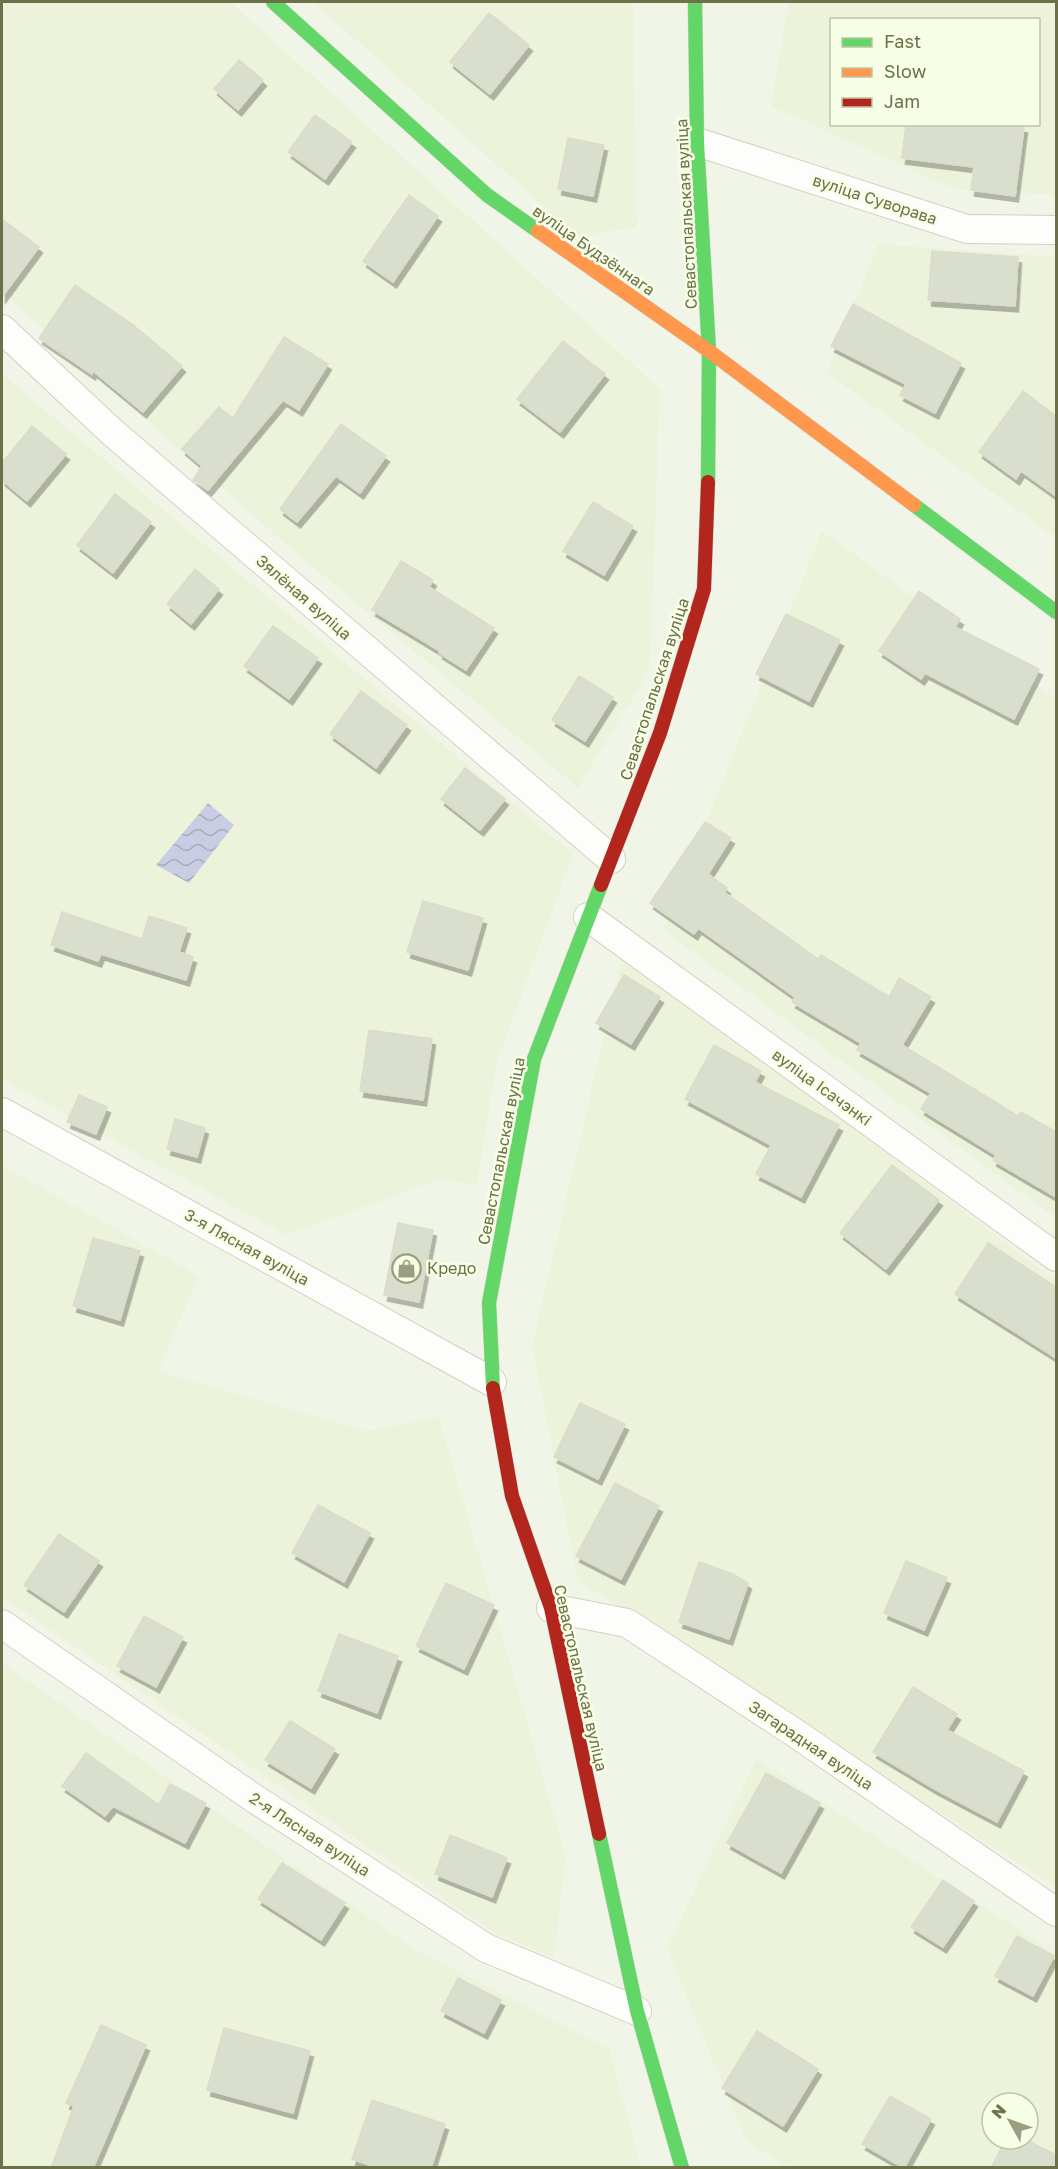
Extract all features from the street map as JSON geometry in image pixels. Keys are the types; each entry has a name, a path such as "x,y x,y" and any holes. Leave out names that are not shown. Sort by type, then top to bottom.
{"street":[{"name":"вуліца Будзённага","path":"273,2 487,195 709,351 1056,612"},
{"name":"Севастопальская вуліца","path":"682,2168 637,2011 551,1608 512,1496 492,1382 489,1303 534,1059 660,734 704,589 707,539 709,351 697,142 695,2"},
{"name":"вуліца Суворава","path":"697,142 967,229 1056,230"},
{"name":"Зялёная вуліца","path":"2,329 112,432 611,859"},
{"name":"вуліца Ісачэнкі","path":"588,917 1056,1257"},
{"name":"3-я Лясная вуліца","path":"2,1112 492,1382"},
{"name":"Загарадная вуліца","path":"551,1608 627,1623 795,1733 1056,1912"},
{"name":"2-я Лясная вуліца","path":"2,1624 255,1799 486,1948 637,2011"}],"shaded area":[{"path":"2,2 230,2 660,389 650,669 578,788 281,540 2,292"},
{"path":"313,2 633,2 637,227 577,236"},
{"path":"789,2 1056,2 1056,195 954,189 771,106"},
{"path":"878,244 1056,257 1056,538 827,373"},
{"path":"2,374 573,854 496,1065 477,1184 438,1180 286,1235 2,1079"},
{"path":"822,531 1056,699 1056,1218 663,930"},
{"path":"623,954 1056,1281 1056,1887 578,1581 532,1346"},
{"path":"2,1165 199,1276 158,1371 367,1431 439,1417 566,1857 554,1958 493,1932 2,1597"},
{"path":"2,1663 419,1952 610,2049 640,2167 2,2167"},
{"path":"756,1759 1056,1954 1056,2167 787,2167 746,2141 667,1949"}],"water":[{"path":"208,803 234,825 189,883 156,865"}],"building":[{"path":"489,13 529,45 490,94 450,62"},
{"path":"239,60 263,80 238,110 214,89"},
{"path":"315,115 352,142 325,179 288,152"},
{"path":"906,126 1024,127 1015,196 971,190 974,167 902,158"},
{"path":"568,138 604,145 593,196 558,189"},
{"path":"409,195 438,216 393,282 363,261"},
{"path":"2,219 39,247 2,297"},
{"path":"932,251 1018,257 1015,306 928,300"},
{"path":"75,285 132,324 182,366 143,412 93,371 92,374 39,338"},
{"path":"853,304 961,363 935,413 900,395 906,384 831,346"},
{"path":"284,337 328,364 299,410 283,400 208,490 193,480 202,466 182,449 219,407 233,418"},
{"path":"563,341 605,374 560,432 517,399"},
{"path":"1023,391 1056,416 1056,496 1021,471 1016,479 979,452"},
{"path":"341,424 386,456 360,493 336,476 297,522 280,509"},
{"path":"32,426 66,454 27,501 2,480 2,463"},
{"path":"115,494 151,522 113,573 77,545"},
{"path":"593,502 633,526 604,575 563,551"},
{"path":"401,561 433,580 429,587 494,628 466,670 439,653 440,651 372,610"},
{"path":"195,569 219,589 191,624 167,604"},
{"path":"919,591 960,619 955,627 1039,669 1014,719 925,673 921,679 879,651"},
{"path":"786,614 840,640 809,701 756,674"},
{"path":"273,626 318,658 289,699 244,666"},
{"path":"579,676 613,697 585,741 552,720"},
{"path":"361,691 407,725 376,768 330,734"},
{"path":"465,768 505,799 480,830 441,799"},
{"path":"705,822 731,838 708,874 727,888 724,892 818,959 821,955 889,997 899,978 931,997 902,1045 1018,1116 1021,1112 1056,1132 1056,1197 993,1160 996,1155 921,1109 931,1093 857,1050 861,1043 792,1002 795,997 698,928 694,934 650,903"},
{"path":"423,901 483,918 468,970 407,952"},
{"path":"62,912 142,939 149,916 187,928 179,952 193,957 186,980 101,954 98,961 51,945"},
{"path":"624,975 660,997 631,1044 596,1023"},
{"path":"369,1030 432,1039 423,1100 360,1091"},
{"path":"714,1045 761,1071 755,1082 839,1125 801,1197 756,1174 771,1145 685,1099"},
{"path":"79,1095 107,1107 96,1134 67,1122"},
{"path":"175,1119 205,1128 197,1157 167,1149"},
{"path":"892,1165 939,1200 886,1269 840,1233"},
{"path":"398,1223 433,1230 419,1302 384,1295"},
{"path":"93,1238 140,1251 120,1320 73,1306"},
{"path":"988,1243 1056,1287 1056,1358 955,1294"},
{"path":"580,1403 625,1424 598,1479 554,1457"},
{"path":"615,1483 659,1506 621,1579 576,1556"},
{"path":"318,1505 370,1533 344,1582 292,1553"},
{"path":"59,1534 99,1561 64,1612 24,1585"},
{"path":"906,1561 947,1578 924,1630 884,1613"},
{"path":"699,1562 733,1574 748,1583 729,1639 679,1622"},
{"path":"446,1583 494,1605 464,1669 416,1646"},
{"path":"144,1616 183,1637 156,1687 117,1666"},
{"path":"339,1634 398,1656 377,1713 318,1691"},
{"path":"913,1687 957,1714 947,1730 1024,1771 997,1822 933,1788 873,1752"},
{"path":"290,1721 335,1749 311,1788 265,1760"},
{"path":"86,1753 159,1805 170,1784 206,1803 185,1843 113,1806 105,1816 62,1786"},
{"path":"766,1773 820,1803 781,1873 727,1843"},
{"path":"450,1835 507,1858 492,1897 435,1874"},
{"path":"282,1863 345,1903 321,1940 258,1899"},
{"path":"943,1880 974,1901 943,1947 911,1927"},
{"path":"1017,1936 1054,1956 1033,1996 995,1976"},
{"path":"458,1978 501,2000 484,2033 441,2011"},
{"path":"101,2025 146,2045 93,2168 51,2168 74,2106 66,2103"},
{"path":"224,2028 310,2051 293,2113 207,2090"},
{"path":"757,2031 818,2069 783,2126 722,2088"},
{"path":"890,2096 931,2119 904,2168 862,2144"},
{"path":"372,2100 445,2124 431,2168 378,2168 352,2159"},
{"path":"1040,2147 1056,2155 1056,2168 991,2168 1000,2151 1040,2151"}],"traffic: fast":[{"path":"273,2 487,195 538,231"},
{"path":"695,2 697,142 709,351 708,482"},
{"path":"914,505 1056,612"},
{"path":"493,1388 489,1303 534,1059 601,885"},
{"path":"599,1834 637,2011 682,2168"}],"traffic: slow":[{"path":"538,231 709,351 914,505"}],"traffic: jam":[{"path":"601,885 660,733 704,589 708,482"},
{"path":"493,1388 512,1496 551,1608 599,1834"}],"place":[{"name":"Кредо","path":"406,1268"}]}
